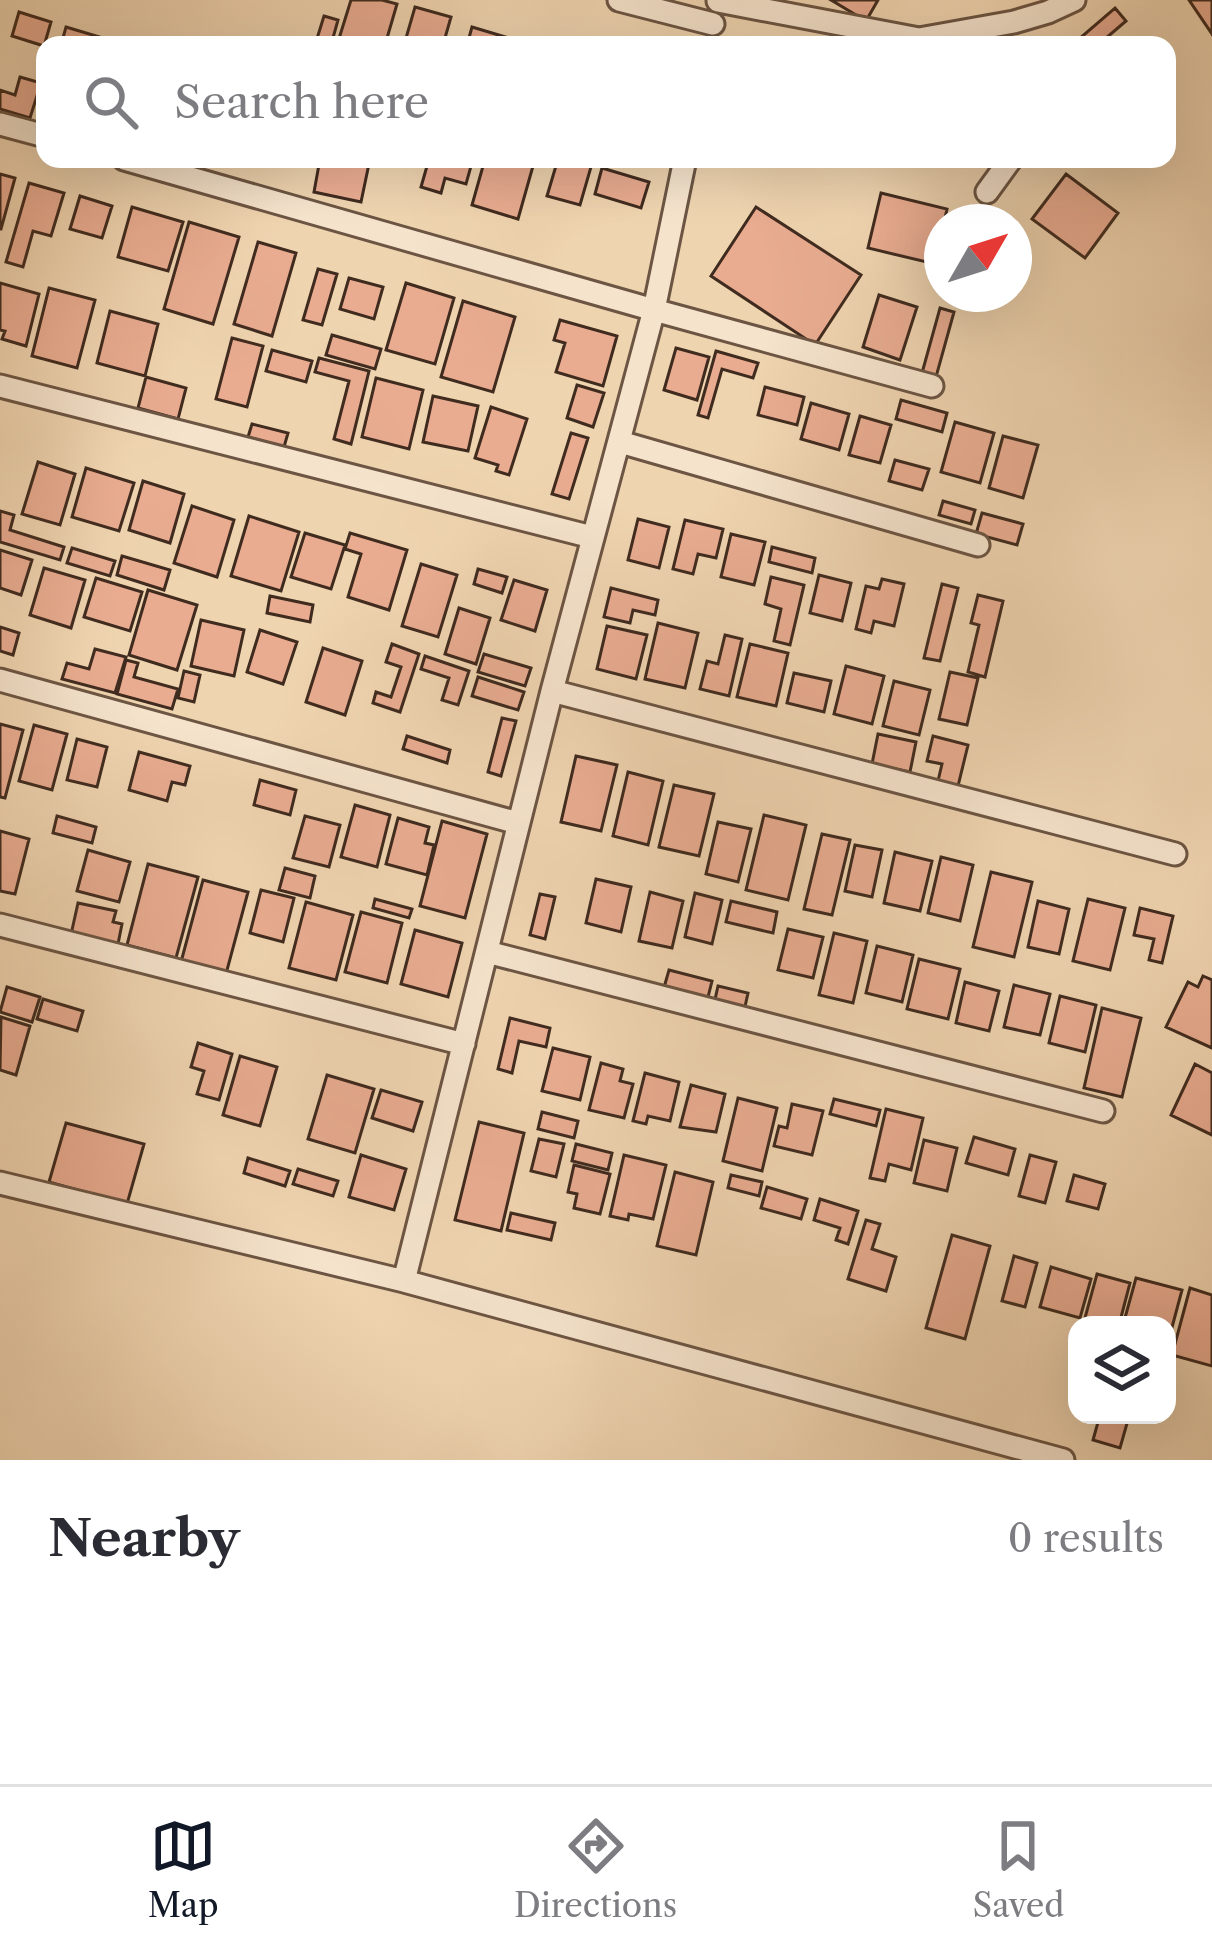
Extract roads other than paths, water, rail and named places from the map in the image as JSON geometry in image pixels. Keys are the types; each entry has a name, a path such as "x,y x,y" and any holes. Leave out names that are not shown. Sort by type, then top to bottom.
{"street":[{"path":"619,0 715,18 890,36"},
{"path":"936,36 1013,22 1075,0"},
{"path":"1013,22 1021,36"},
{"path":"0,124 36,134"},
{"path":"156,168 932,386"},
{"path":"404,1281 518,823 654,310 683,168"},
{"path":"986,191 1004,168"},
{"path":"0,386 592,537"},
{"path":"620,442 978,545"},
{"path":"0,680 518,823"},
{"path":"552,691 1175,854"},
{"path":"0,925 464,1044"},
{"path":"488,952 1103,1111"},
{"path":"0,1183 404,1281 1063,1460"}]}
